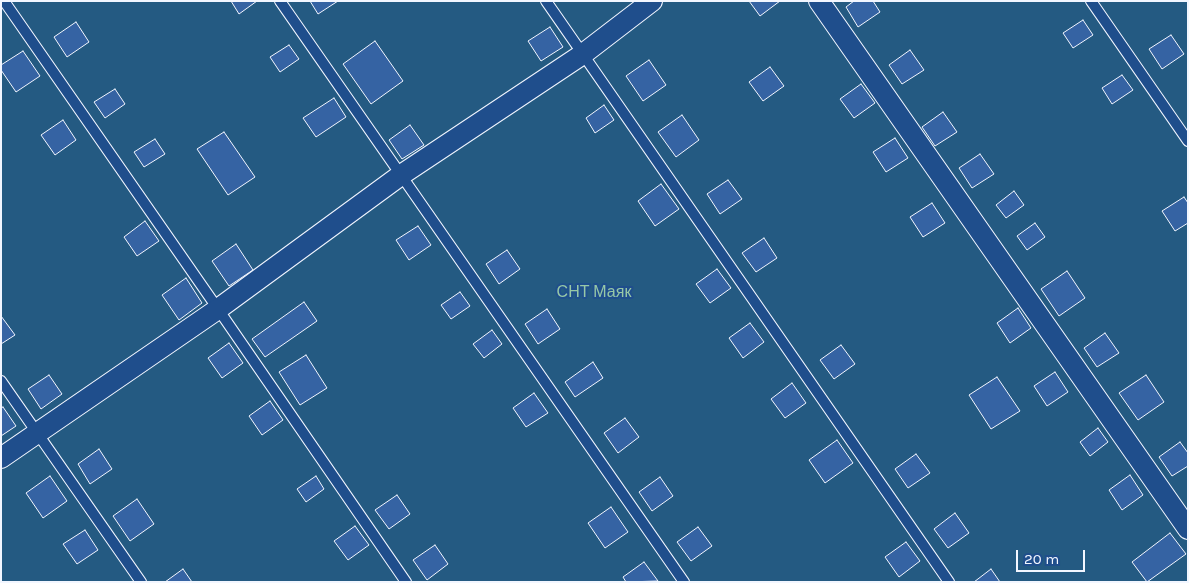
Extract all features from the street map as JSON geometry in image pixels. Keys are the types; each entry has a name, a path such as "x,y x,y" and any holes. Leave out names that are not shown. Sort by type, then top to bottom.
{"street":[{"path":"1,458 218,309 401,175 583,54 652,1"},
{"path":"818,1 1188,529"}],"lane":[{"path":"4,1 406,582"},
{"path":"280,1 684,582"},
{"path":"546,1 949,582"},
{"path":"1091,1 1188,141"},
{"path":"1,381 142,582"}],"green space":[{"name":"СНТ Маяк","path":"1,1 1188,1 1188,582 1,582"}],"building":[{"path":"231,1 257,1 239,14"},
{"path":"310,1 338,1 318,14"},
{"path":"749,1 780,1 760,16"},
{"path":"854,1 873,1 880,12 858,27 846,7"},
{"path":"1083,20 1093,35 1073,48 1063,33"},
{"path":"76,22 89,42 67,57 54,37"},
{"path":"550,27 563,47 541,61 528,41"},
{"path":"1171,35 1184,54 1162,69 1149,49"},
{"path":"375,41 403,81 371,104 343,64"},
{"path":"289,45 299,59 280,72 270,57"},
{"path":"910,50 924,70 902,84 889,65"},
{"path":"23,51 40,76 16,92 1,70 1,65"},
{"path":"649,60 666,85 643,101 626,76"},
{"path":"770,67 784,86 763,101 749,82"},
{"path":"1122,75 1133,90 1112,104 1102,88"},
{"path":"861,84 875,103 854,118 840,99"},
{"path":"115,89 125,104 105,118 94,102"},
{"path":"334,98 346,117 316,137 303,118"},
{"path":"604,105 614,120 595,133 586,118"},
{"path":"943,112 957,132 935,146 922,127"},
{"path":"682,115 699,140 676,157 658,132"},
{"path":"63,120 76,140 55,155 41,135"},
{"path":"410,125 424,145 402,159 389,140"},
{"path":"224,132 255,177 228,195 197,149"},
{"path":"895,138 908,158 886,172 873,152"},
{"path":"155,139 165,154 144,167 134,152"},
{"path":"980,154 994,174 972,188 959,168"},
{"path":"728,180 742,199 720,214 707,194"},
{"path":"661,184 679,209 655,226 638,201"},
{"path":"1014,191 1024,205 1006,218 996,205"},
{"path":"1184,197 1188,203 1188,223 1175,231 1162,211"},
{"path":"932,203 945,223 923,237 910,217"},
{"path":"145,221 159,241 137,256 124,237"},
{"path":"1035,223 1045,237 1027,250 1017,236"},
{"path":"418,226 431,245 409,260 396,240"},
{"path":"764,238 777,258 756,272 742,253"},
{"path":"236,244 253,270 229,286 212,261"},
{"path":"507,250 520,269 499,284 486,264"},
{"path":"717,269 731,288 710,303 696,284"},
{"path":"1067,271 1085,298 1059,316 1041,289"},
{"path":"186,278 202,303 179,320 162,295"},
{"path":"460,292 470,306 451,319 441,305"},
{"path":"304,302 317,321 265,357 252,339"},
{"path":"1018,308 1031,328 1010,343 997,323"},
{"path":"547,309 560,329 538,344 525,324"},
{"path":"1,316 15,335 1,344"},
{"path":"750,323 764,342 743,358 729,338"},
{"path":"492,330 502,344 484,358 473,344"},
{"path":"1105,333 1119,353 1097,367 1084,348"},
{"path":"229,343 243,363 222,378 208,358"},
{"path":"841,345 855,364 834,379 820,360"},
{"path":"306,355 327,388 300,405 279,372"},
{"path":"593,362 603,378 575,397 565,382"},
{"path":"1055,372 1068,392 1047,406 1034,386"},
{"path":"49,375 62,394 41,409 28,389"},
{"path":"1146,375 1164,402 1138,420 1119,393"},
{"path":"997,377 1020,411 991,429 969,395"},
{"path":"792,383 806,403 785,418 771,399"},
{"path":"534,393 548,413 526,427 513,408"},
{"path":"270,401 283,420 262,435 249,416"},
{"path":"3,407 16,426 1,436 1,408"},
{"path":"625,418 639,437 618,453 604,433"},
{"path":"1098,428 1108,442 1090,456 1080,442"},
{"path":"837,440 853,463 825,483 809,460"},
{"path":"1180,442 1188,453 1188,466 1172,476 1159,457"},
{"path":"99,449 112,469 90,484 78,464"},
{"path":"916,454 930,473 908,488 895,469"},
{"path":"1130,475 1143,495 1122,510 1109,490"},
{"path":"50,476 67,501 43,518 26,493"},
{"path":"316,476 324,489 306,502 297,489"},
{"path":"660,477 673,496 652,511 639,492"},
{"path":"397,495 410,514 389,529 375,510"},
{"path":"137,499 154,524 130,541 113,516"},
{"path":"611,507 628,532 605,548 588,523"},
{"path":"955,513 969,533 948,548 934,529"},
{"path":"355,526 369,545 348,560 334,541"},
{"path":"698,527 712,546 691,561 677,542"},
{"path":"85,530 98,550 77,564 63,544"},
{"path":"1170,533 1186,554 1147,582 1132,562"},
{"path":"906,542 920,561 899,577 885,557"},
{"path":"435,545 448,564 427,580 413,560"},
{"path":"644,562 658,581 626,582 623,577"},
{"path":"183,569 192,582 165,582"},
{"path":"991,569 1000,582 974,582"}]}
